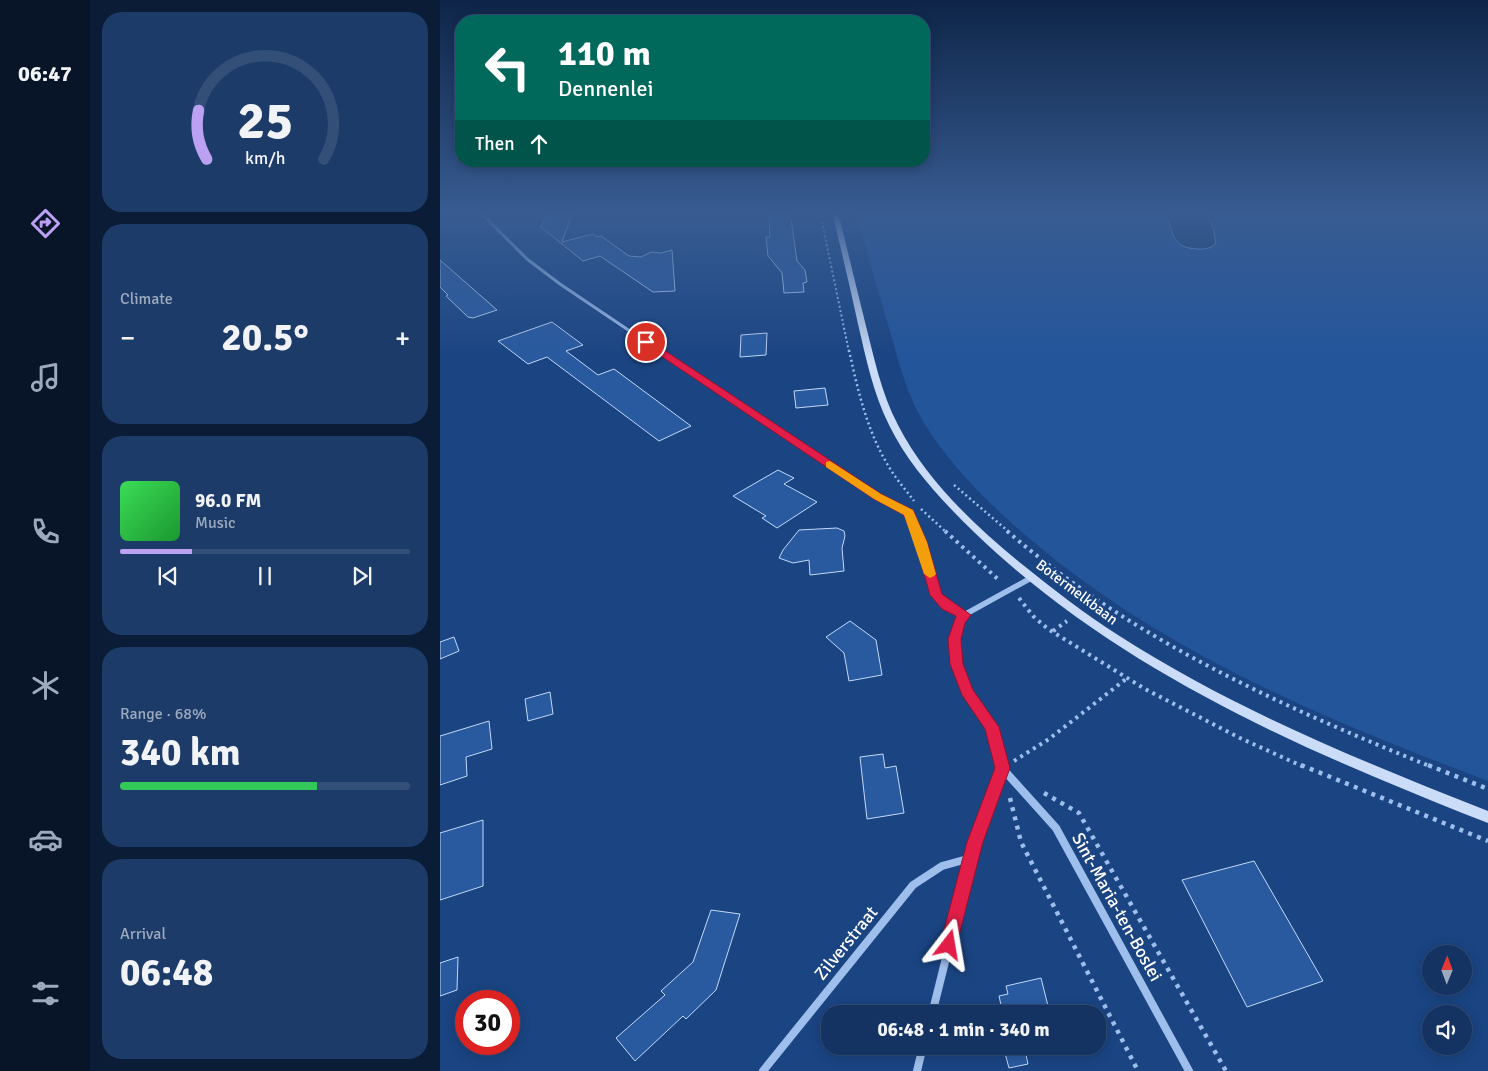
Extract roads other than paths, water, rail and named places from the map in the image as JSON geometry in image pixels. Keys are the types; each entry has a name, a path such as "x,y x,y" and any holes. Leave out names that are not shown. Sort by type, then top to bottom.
{"main road":[{"name":"Botermelkbaan","path":"847,262 879,392 894,427 917,463 942,494 968,522 1030,578 1077,614 1151,662 1213,697 1304,742 1488,817"}],"street":[{"path":"531,262 560,284 878,496 909,513 921,542 936,595 946,606 964,615"},
{"path":"934,1005 975,842 1002,768 992,727 966,692 956,664 954,639 959,621 964,615 1030,578"},
{"name":"Sint-Maria-ten-Boslei","path":"1002,768 1056,828 1189,1071"},
{"name":"Zilverstraat","path":"763,1071 912,885 942,866 971,858"},
{"path":"917,1071 921,1055"}]}
